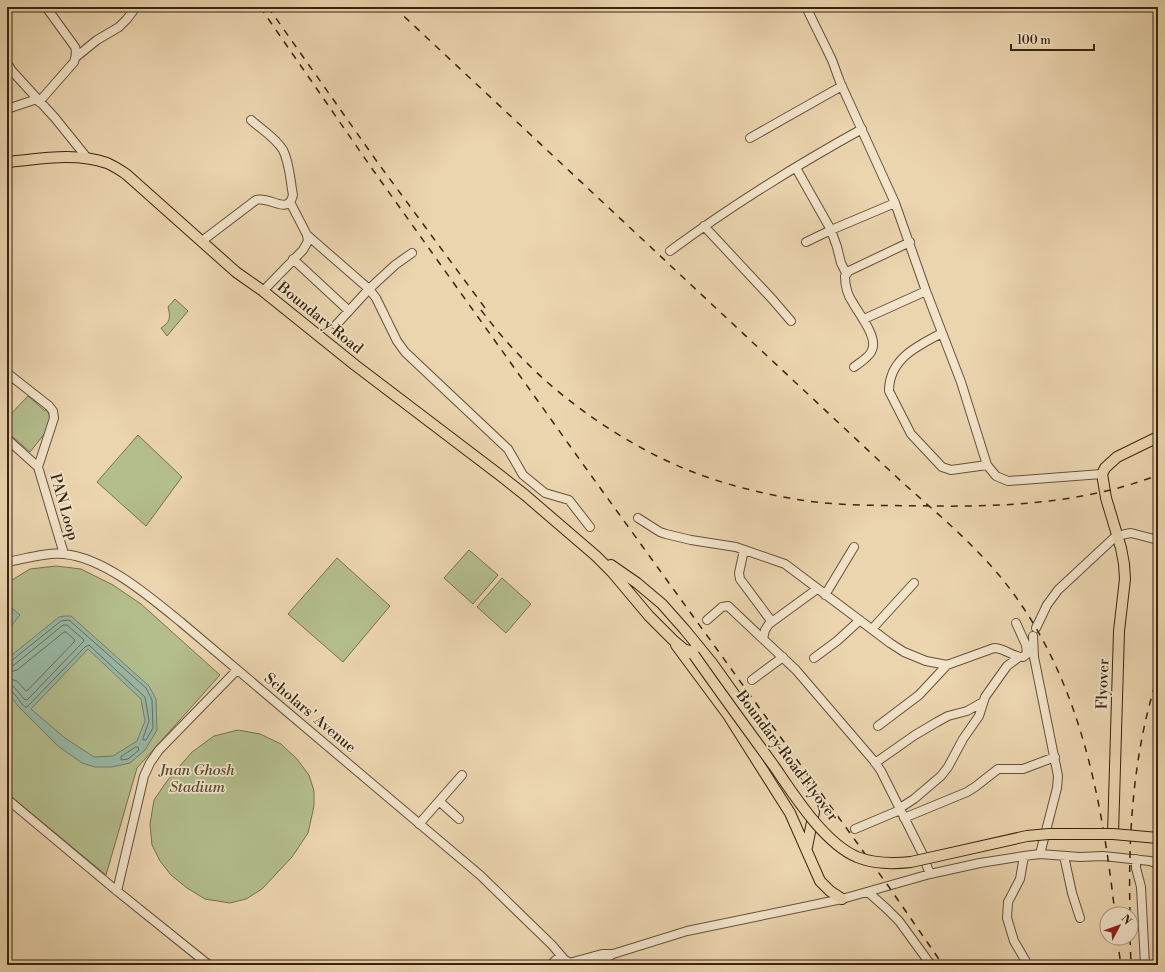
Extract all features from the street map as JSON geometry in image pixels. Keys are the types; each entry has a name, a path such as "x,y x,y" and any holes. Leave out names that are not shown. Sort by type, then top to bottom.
{"main road":[{"name":"Boundary Road","path":"7,162 49,158 88,158 108,164 126,174 236,272 355,365 502,476 596,556 612,572 649,616 673,640"},
{"path":"1102,474 1105,468 1117,457 1158,437"},
{"name":"Flyover","path":"1102,474 1106,498 1122,553 1125,579 1119,632 1113,834"},
{"name":"Boundary Road","path":"596,556 637,582 662,604 716,669 811,802 814,812 807,848"},
{"path":"649,616 662,604"},
{"path":"690,637 693,653"},
{"path":"673,640 678,650 704,681 728,715 790,813 807,848 820,881 830,891 842,899"},
{"name":"Boundary Road Flyover","path":"673,640 685,650 693,653 745,728 810,816 840,847 856,856 873,862 898,863 918,861 1027,836 1049,834 1113,834 1158,838"}],"street":[{"path":"7,109 38,101 74,62 76,57 75,47 46,7"},
{"path":"76,57 97,40 120,27 136,7"},
{"path":"806,7 832,60 842,86 895,203 926,291 961,382 987,465 996,476 1008,481 1102,474"},
{"path":"7,63 12,71 88,158"},
{"path":"750,138 842,86"},
{"path":"202,241 256,200 269,200 282,206 290,202 293,195 288,164 285,156 278,144 251,120"},
{"path":"670,251 739,202 862,129"},
{"path":"796,168 831,230 841,263 846,273 845,281 850,298 864,319 872,340 872,350 854,367"},
{"path":"263,292 308,241 290,202"},
{"path":"806,242 895,203"},
{"path":"704,226 773,300 791,322"},
{"path":"307,236 369,289 376,298 397,341 405,352 508,449 523,475 545,492 569,500 590,527"},
{"path":"846,273 910,242"},
{"path":"336,325 369,289 395,265 412,253"},
{"path":"293,259 349,311"},
{"path":"864,319 926,291"},
{"path":"942,332 915,348 899,361 892,372 889,391 912,434 942,466 951,470 987,465"},
{"name":"PAN Loop","path":"7,373 54,411 54,418 38,468"},
{"name":"PAN Loop","path":"7,439 38,468 64,554"},
{"path":"638,518 660,532 666,534 744,550 789,565 817,589 904,652 926,662 947,665"},
{"path":"1040,854 1057,788 1058,776 1034,656 1035,632 1047,605 1058,590 1116,536 1131,533 1158,540"},
{"path":"825,595 854,547"},
{"path":"744,550 739,573 740,579 772,622"},
{"name":"Scholars' Avenue","path":"7,563 46,555 64,554 82,558 98,564 125,579 182,623 480,875 552,945 567,962"},
{"path":"872,629 914,583"},
{"path":"763,639 765,630 772,622 817,589"},
{"path":"707,620 722,607 728,606 783,657 819,697 881,771 922,853 930,874"},
{"path":"814,658 837,641 860,620"},
{"path":"855,829 900,809 941,776 948,767 963,738 979,716 983,702 1006,666 1019,657 1025,656 1027,649 1024,638 1016,623"},
{"path":"878,726 919,695 947,665 994,648 1004,649 1019,657"},
{"path":"752,680 783,657"},
{"path":"117,892 144,776 150,763 166,742 237,670"},
{"path":"875,763 915,735 937,722 948,716 962,713 983,702"},
{"path":"904,818 967,792 998,770 1023,769 1055,757"},
{"path":"419,824 462,775"},
{"path":"7,799 117,892 209,965"},
{"path":"440,801 459,819"},
{"path":"588,965 602,961 613,954 687,932 842,899 930,874 980,863 1040,854 1080,857 1103,856 1150,861 1158,864"},
{"path":"1024,856 1020,879 1008,902 1007,918 1014,941 1028,965"},
{"path":"1064,856 1072,893 1080,918"},
{"path":"1136,859 1136,868 1141,887 1145,965"},
{"path":"868,892 903,926 931,965"},
{"path":"552,965 555,960 567,962 602,954 613,954"}],"green space":[{"path":"175,299 188,311 167,336 161,328 168,322 168,307"},
{"path":"28,396 45,411 46,409 51,417 49,428 30,452 7,432 7,418"},
{"path":"138,435 182,477 146,526 97,482"},
{"path":"469,550 498,575 473,604 444,578"},
{"path":"337,558 390,606 343,662 288,614"},
{"path":"56,566 81,569 113,585 141,604 220,675 137,768 106,875 7,793 7,583 30,569"},
{"path":"502,578 531,604 506,633 477,607"},
{"name":"Jnan Ghosh Stadium","path":"238,730 260,734 281,744 297,759 309,775 314,791 314,806 308,833 292,857 262,889 246,899 230,903 205,899 187,888 171,875 160,861 152,845 150,824 154,800 167,781 192,752 214,736"}],"water":[{"path":"7,604 20,615 7,631"},
{"path":"71,616 149,686 156,699 157,730 145,750 130,763 111,767 95,767 82,763 58,746 18,706 7,691 7,659 59,617","holes":["88,649 141,699 145,721 137,741 113,756 94,757 65,738 31,709"]}],"railway":[{"path":"260,7 373,170 585,467 889,887 943,965"},
{"path":"268,7 378,163 488,312"},
{"path":"394,7 903,483 959,533 998,574 1034,625 1055,663 1071,703 1095,786 1110,871 1114,906"},
{"path":"481,310 511,347 539,375 599,422 644,449 688,470 712,479 751,490 776,496 824,503 988,506 1046,501 1103,492 1158,475"},
{"path":"1130,906 1131,824 1134,794 1143,734 1158,676"},
{"path":"1118,946 1121,965"},
{"path":"1130,946 1131,965"}]}
